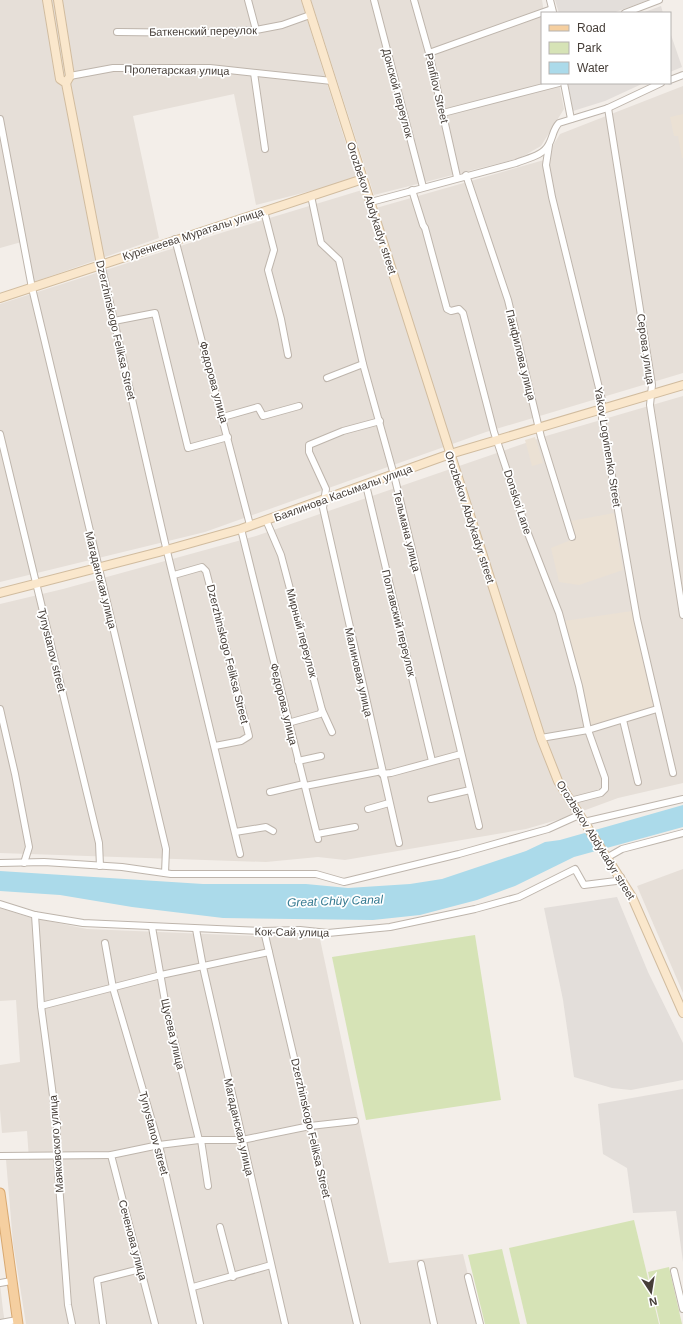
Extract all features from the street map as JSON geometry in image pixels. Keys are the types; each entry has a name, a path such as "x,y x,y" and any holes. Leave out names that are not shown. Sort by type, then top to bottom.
{"main road":[{"path":"0,1193 3,1241 18,1322"}],"street":[{"name":"Dzerzhinskogo Feliksa Street","path":"47,0 60,79 68,80"},
{"name":"Dzerzhinskogo Feliksa Street","path":"58,0 68,80 100,264 240,854"},
{"path":"248,0 256,30"},
{"name":"Orozbekov Abdykadyr street","path":"306,0 541,738 558,781 621,877 648,929 683,1013"},
{"name":"Донской переулок","path":"374,0 423,187"},
{"name":"Panfilov Street","path":"414,0 429,53 457,178"},
{"path":"550,0 552,11"},
{"path":"628,12 652,1 659,0"},
{"name":"Баткенский переулок","path":"117,32 207,33 256,30 282,25 310,15"},
{"path":"429,53 541,15"},
{"name":"Пролетарская улица","path":"68,80 113,68 210,68 332,81"},
{"path":"254,73 265,149"},
{"path":"671,80 683,75"},
{"path":"443,113 555,84"},
{"path":"564,84 571,120"},
{"path":"371,202 466,175 516,163 539,154 549,145 555,127 559,123 608,108 660,84"},
{"name":"Серова улица","path":"608,108 652,385 650,405 683,615"},
{"name":"Магаданская улица","path":"0,119 32,288 98,569 138,724 166,849 165,873"},
{"name":"Yakov Logvinenko Street","path":"549,145 546,165 552,197 602,400 602,419 637,620 673,773"},
{"name":"Панфилова улица","path":"466,175 508,300 540,427 541,437 572,537"},
{"name":"Куренкеева Мураталы улица","path":"0,298 176,239 363,180"},
{"name":"Donskoi Lane","path":"412,190 447,309 451,311 459,309 463,313 497,440 527,531 559,613 579,686 588,730 602,766 605,778 605,789 601,793 570,801"},
{"name":"Тельмана улица","path":"311,196 320,243 339,260 363,364 394,475 479,826"},
{"path":"264,211 274,250 268,270 281,319 288,355"},
{"name":"Федорова улица","path":"176,239 250,525"},
{"path":"114,320 155,313 188,448 228,437"},
{"path":"327,378 363,364"},
{"name":"Баялинова Касымалы улица","path":"0,593 98,569 241,529 450,454 683,385"},
{"path":"223,417 258,407 263,416 299,406"},
{"name":"Малиновая улица","path":"380,421 343,431 309,445 309,452 326,489 323,508 399,843"},
{"name":"Tynystanov street","path":"0,434 99,843 100,866"},
{"name":"Полтавский переулок","path":"366,485 432,761"},
{"name":"Мирный переулок","path":"266,520 281,555 322,710 332,732"},
{"name":"Федорова улица","path":"241,529 288,722 318,837 355,827"},
{"name":"Dzerzhinskogo Feliksa Street","path":"174,575 202,567 206,571 249,736 241,741 215,746"},
{"path":"0,709 16,774 29,847 24,863"},
{"path":"541,738 588,730 657,709"},
{"path":"288,722 320,714 322,710"},
{"path":"623,720 638,782"},
{"path":"270,792 382,773 391,774 432,761 461,754"},
{"path":"298,761 321,756"},
{"path":"431,799 470,790"},
{"path":"0,863 44,862 165,873 316,874 344,882 460,854 548,829 683,799"},
{"path":"368,809 389,803"},
{"path":"235,832 266,827 273,830"},
{"path":"607,856 622,849 683,833"},
{"name":"Кок-Сай улица","path":"0,904 35,915 83,923 196,929 264,931 300,930 328,933 390,926 475,909 519,897 575,868 584,885 616,880 621,877"},
{"name":"Маяковского улица","path":"35,915 42,1006 57,1126 57,1157 68,1305 72,1324"},
{"name":"Щусева улица","path":"152,927 162,975 168,1015 200,1140 208,1186"},
{"name":"Магаданская улица","path":"196,929 203,967 284,1324"},
{"name":"Dzerzhinskogo Feliksa Street","path":"264,931 357,1324"},
{"name":"Tynystanov street","path":"105,943 113,988 159,1145 193,1287 200,1324"},
{"path":"42,1006 162,975 269,952"},
{"path":"0,1156 57,1157 111,1155 159,1145 200,1140 242,1140 310,1126 355,1121"},
{"name":"Сеченова улица","path":"111,1155 155,1324"},
{"path":"220,1227 232,1277"},
{"path":"421,1264 434,1324"},
{"path":"193,1287 271,1265"},
{"path":"103,1324 97,1280 140,1269"},
{"path":"674,1271 683,1310"},
{"path":"468,1277 480,1324"},
{"path":"0,1282 11,1281"},
{"path":"0,1323 18,1322"}],"shaded area":[{"path":"0,0 301,0 357,179 256,205 234,94 133,116 159,238 34,282 25,241 0,248"},
{"path":"311,0 542,0 544,12 541,12 541,84 559,84 564,109 541,146 520,158 374,195"},
{"path":"555,0 648,0 616,12 559,12"},
{"path":"661,6 663,12 645,12"},
{"path":"671,35 682,67 671,72"},
{"path":"568,84 642,84 605,101 573,111"},
{"path":"683,86 683,373 486,432 205,532 0,582 0,304 224,232 362,190 369,210 544,160 560,134"},
{"path":"683,114 682,158 678,136 674,136 670,117"},
{"path":"683,396 683,783 618,798 564,818 526,829 345,860 318,857 266,862 0,853 0,604 63,589 256,536 546,436"},
{"path":"535,437 543,463 532,466 525,440"},
{"path":"614,513 623,570 579,585 559,582 551,548 576,538 571,521"},
{"path":"632,611 654,708 589,728 564,621"},
{"path":"683,869 683,993 637,886"},
{"path":"617,897 648,972 683,1043 683,1080 631,1090 612,1088 574,1077 563,1000 544,908"},
{"path":"0,908 28,917 87,929 258,936 298,935 320,939 389,1263 463,1254 480,1324 26,1324 13,1243 6,1160 29,1160 27,1131 2,1133 0,1110 0,1065 20,1062 16,1000 0,1001"},
{"path":"683,1089 683,1262 676,1211 633,1213 627,1168 603,1154 598,1104"},
{"path":"0,1284 3,1310 5,1324 0,1324"}],"green space":[{"path":"475,935 501,1100 366,1120 332,957"},
{"path":"634,1220 659,1324 527,1324 509,1248"},
{"path":"502,1249 520,1324 485,1324 468,1255"},
{"path":"669,1267 682,1324 660,1324 648,1272"}],"water":[{"name":"Great Chüy Canal","path":"683,805 683,827 574,857 515,886 477,900 420,915 373,920 223,918 132,907 60,895 0,891 0,871 203,884 306,884 348,888 410,884 442,879 526,851 545,842 560,840"}]}
